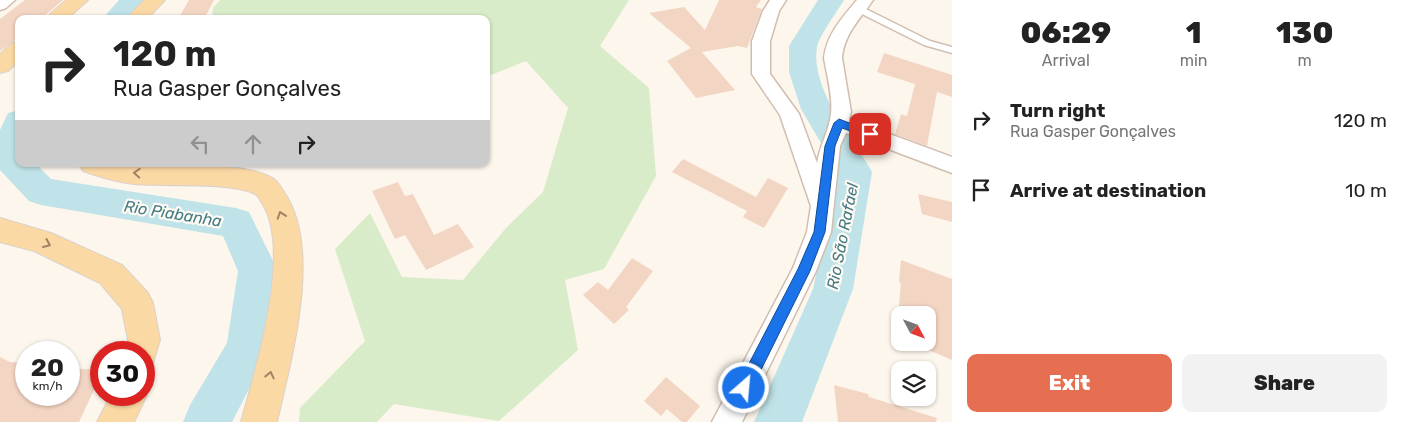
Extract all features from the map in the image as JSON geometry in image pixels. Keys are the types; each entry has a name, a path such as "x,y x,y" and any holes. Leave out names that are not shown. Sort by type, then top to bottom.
{"main road":[{"path":"60,15 78,0"},
{"path":"140,15 154,0"},
{"path":"0,66 15,52"},
{"path":"100,167 113,172 239,178 266,186 277,202 284,223 288,246 285,314 259,422"},
{"path":"0,230 41,241 111,274 137,303 144,341"},
{"path":"115,422 124,406"}],"street":[{"path":"0,5 7,0"},
{"path":"778,0 771,11 761,41 761,74 771,91 789,114 822,206"},
{"path":"726,422 804,271 819,232 836,132 839,91 833,58 834,49 839,34 862,4"},
{"path":"836,132 952,165"}],"lane":[{"path":"862,4 927,43 952,50"}],"green space":[{"path":"220,0 629,0 600,46 649,88 656,176 604,269 565,280 578,350 499,421 394,404 377,422 299,422 300,408 365,341 335,249 370,213 402,277 463,280 506,228 543,192 568,108 526,61 490,75 490,15 212,15 213,8"}],"building":[{"path":"25,0 63,0 46,15 15,15 15,40 0,51 0,19"},
{"path":"189,0 214,0 206,15 180,15"},
{"path":"719,0 761,0 756,7 762,9 747,48 738,46 702,52 735,90 696,98 667,61 691,48 649,13 684,7 705,30"},
{"path":"884,53 952,75 952,97 937,92 927,146 895,134 901,114 907,116 915,84 877,72"},
{"path":"683,159 756,197 768,178 788,188 764,228 743,217 747,211 672,172"},
{"path":"398,182 405,196 413,194 434,235 458,224 474,247 426,270 405,235 395,239 372,191"},
{"path":"918,194 952,202 952,222 922,214"},
{"path":"632,258 653,271 626,307 629,310 614,324 583,295 598,282 608,290"},
{"path":"901,260 952,279 952,360 931,351 936,351 936,306 899,306 901,283 899,282"},
{"path":"0,357 15,362 15,406 80,406 80,369 90,369 90,398 79,422 0,422"},
{"path":"666,377 700,406 687,422 682,422 667,409 661,416 644,401"},
{"path":"834,385 868,394 869,397 891,404 891,406 898,406 937,418 936,422 838,422"}],"waterway":[{"name":"Rio Piabanha","path":"119,15 134,0"},
{"name":"Rio São Rafael","path":"778,422 833,289 855,172 816,109 804,72 803,46 831,0"},
{"name":"Rio Piabanha","path":"15,133 7,156 15,164"},
{"name":"Rio Piabanha","path":"18,167 41,191 236,223 258,271 248,348 207,422"}],"route":[{"path":"744,388 804,271 819,232 830,146 839,123 870,134"}]}
